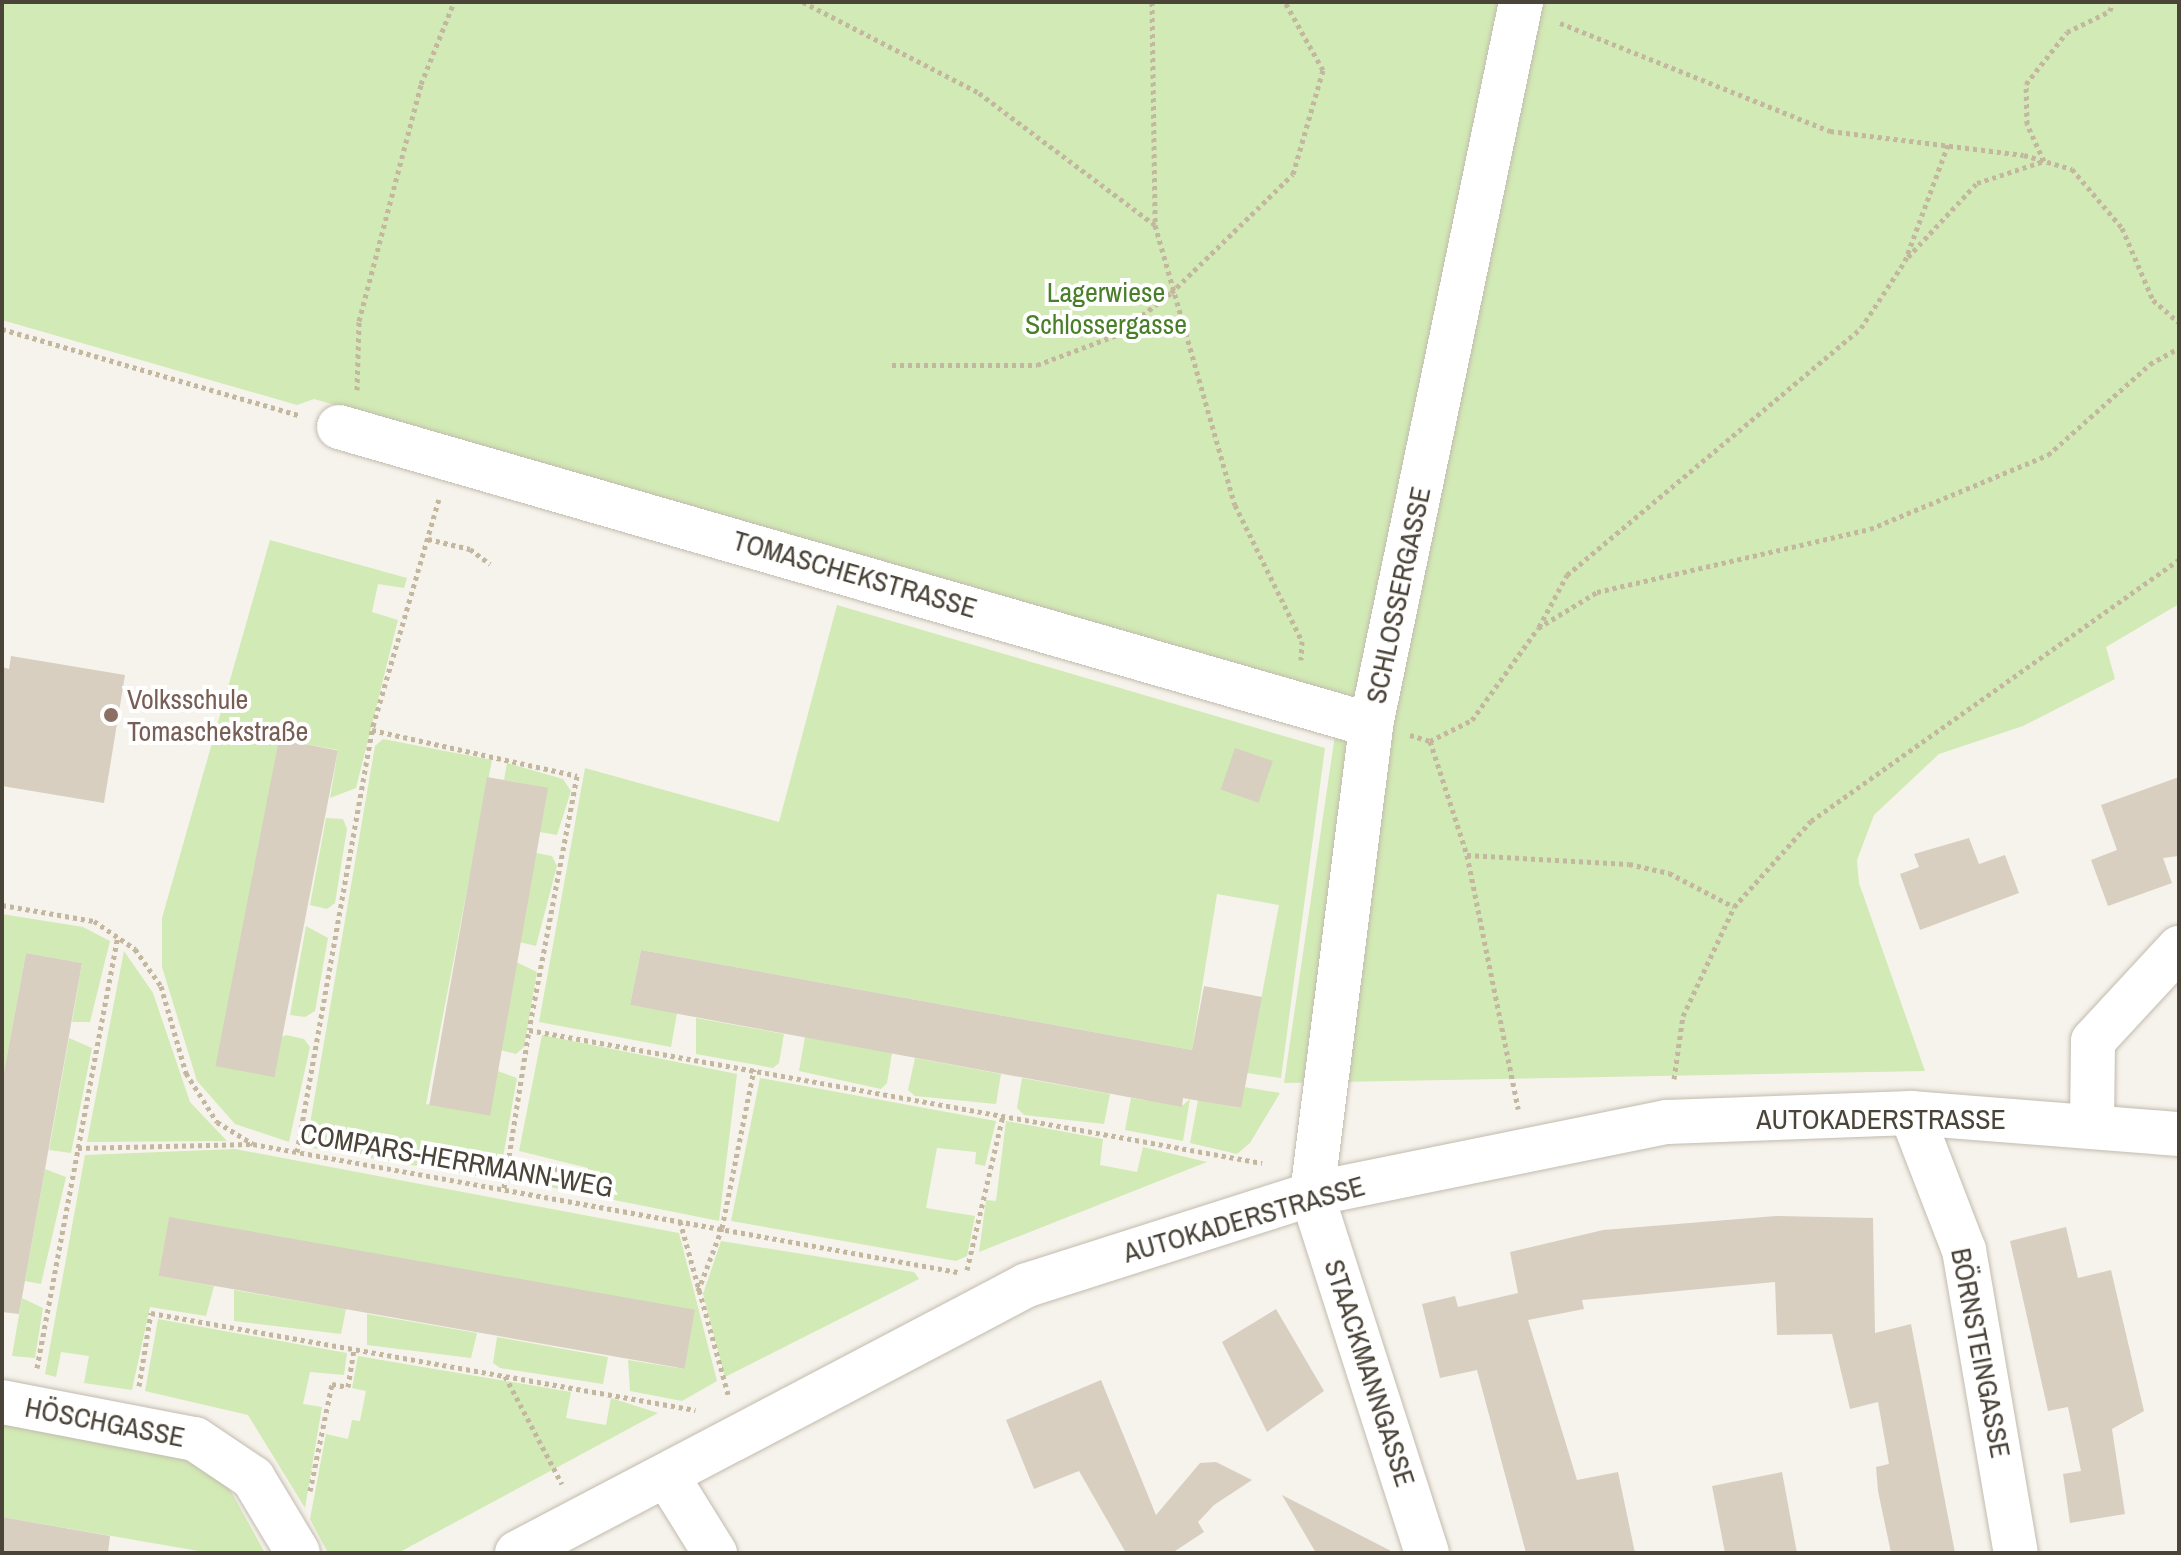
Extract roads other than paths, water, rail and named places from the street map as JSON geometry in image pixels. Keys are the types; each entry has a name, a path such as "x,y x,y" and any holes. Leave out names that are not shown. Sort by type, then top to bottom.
{"street":[{"name":"SCHLOSSERGASSE","path":"1313,1183 1386,729 1537,10"},
{"name":"TOMASCHEKSTRASSE","path":"339,427 452,456 1386,729"},
{"path":"2092,1124 2093,1041 2179,948"},
{"name":"AUTOKADERSTRASSE","path":"517,1553 667,1476 754,1425 1027,1285 1313,1183 1526,1149 1667,1122 1911,1113 2092,1124 2179,1134"},
{"name":"BÖRNSTEINGASSE","path":"1911,1113 1964,1250 2016,1553"},
{"name":"STAACKMANNGASSE","path":"1313,1183 1427,1553"},
{"name":"HÖSCHGASSE","path":"16,1404 195,1439 253,1478 298,1553"},
{"path":"667,1476 715,1553"}],"place":[{"name":"Volksschule Tomaschekstraße","path":"111,715"}],"park label":[{"name":"Lagerwiese Schlossergasse","path":"1106,308"}]}
